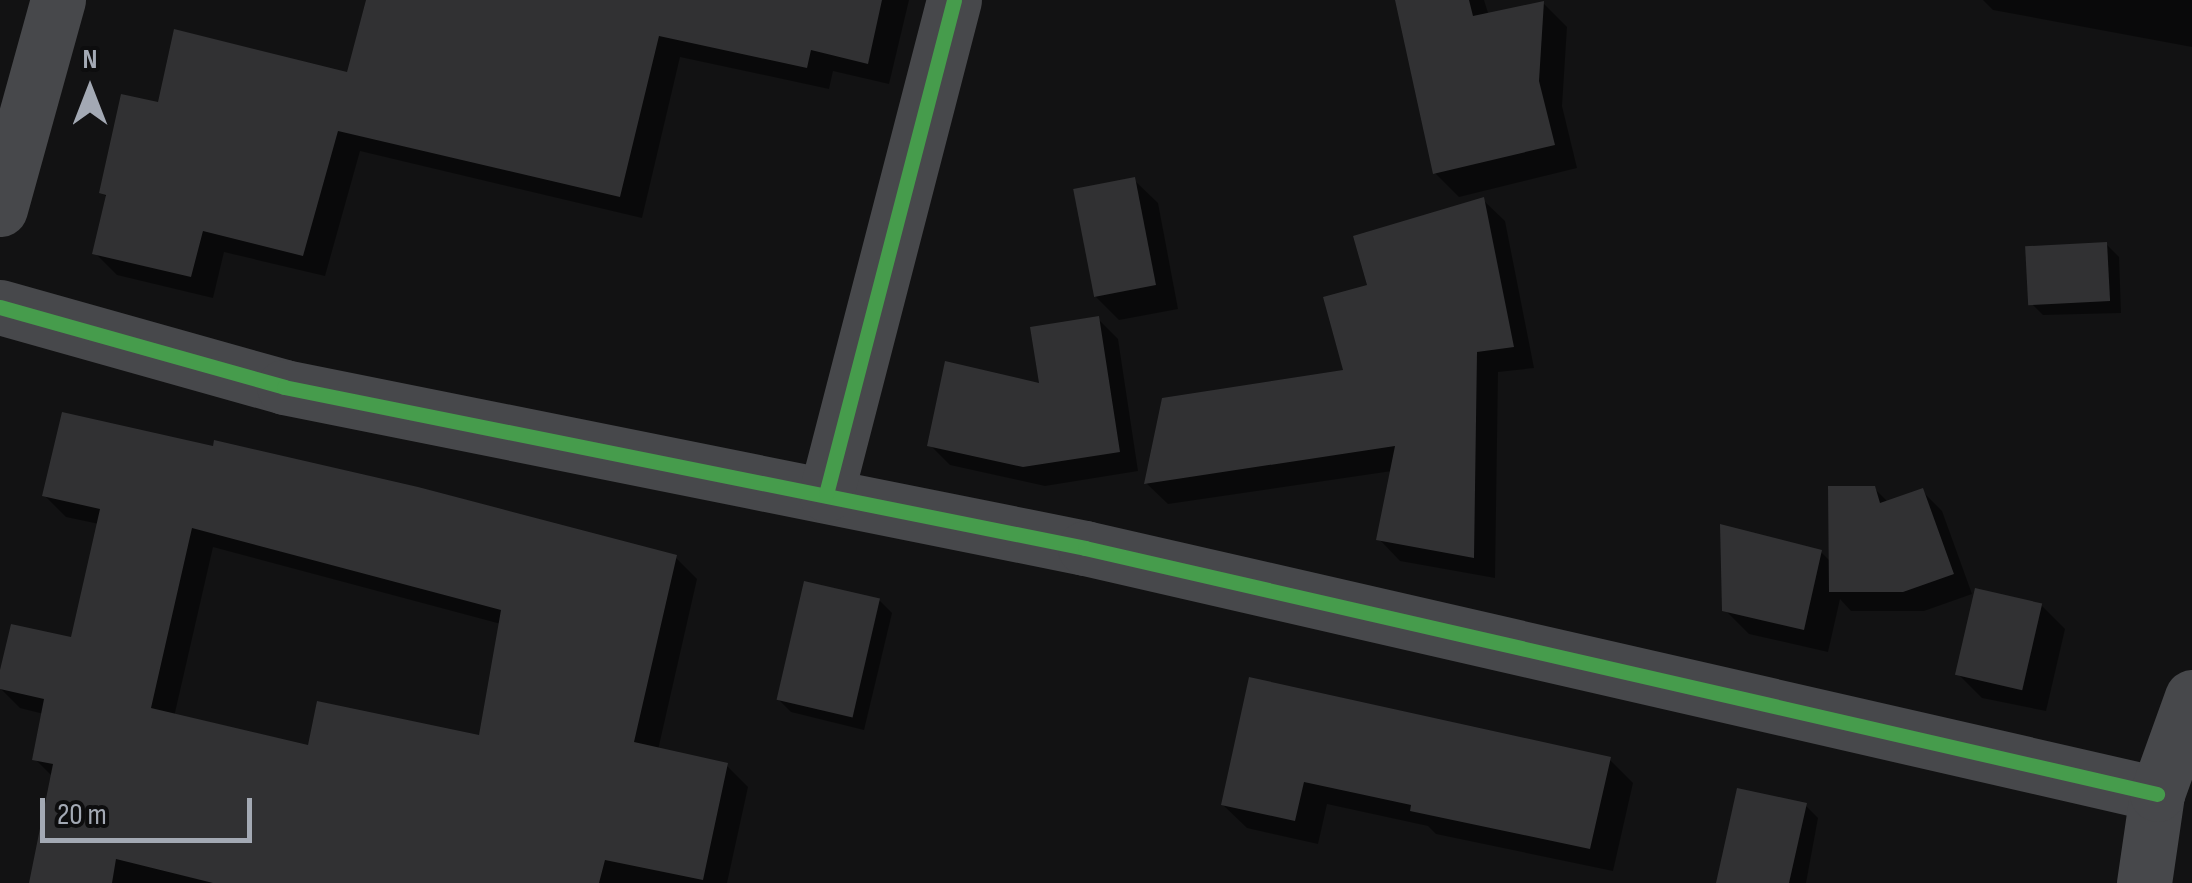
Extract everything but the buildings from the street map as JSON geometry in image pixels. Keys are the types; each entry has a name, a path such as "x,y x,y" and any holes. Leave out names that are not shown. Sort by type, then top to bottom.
{"street":[{"path":"0,209 58,0"},
{"path":"826,494 954,0"},
{"path":"0,306 284,387 826,494 1743,696 2157,794"},
{"path":"2144,883 2157,794 2192,697"}],"cycle path":[{"path":"826,494 954,0"},
{"path":"0,307 284,387 1085,548 2157,794"}]}
